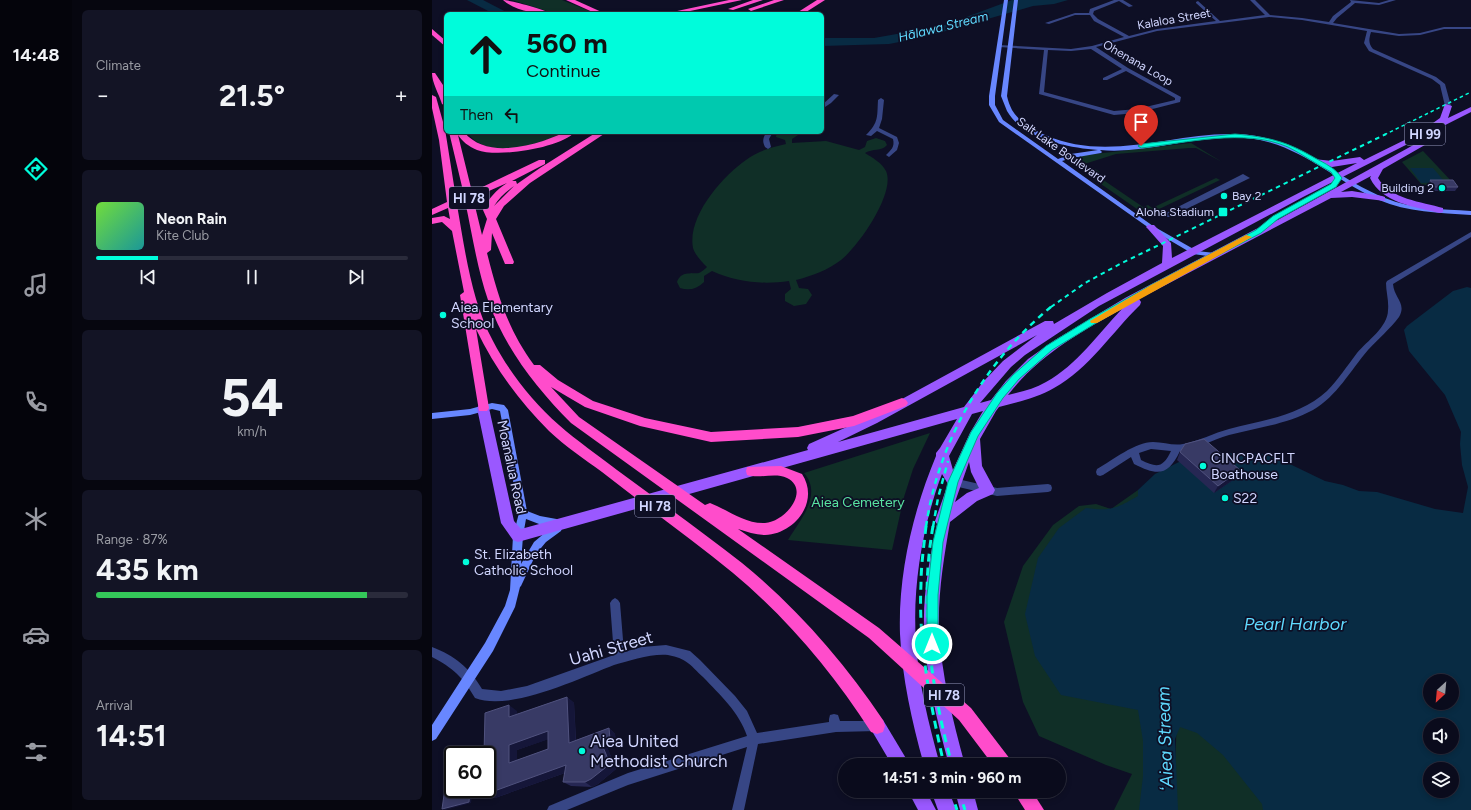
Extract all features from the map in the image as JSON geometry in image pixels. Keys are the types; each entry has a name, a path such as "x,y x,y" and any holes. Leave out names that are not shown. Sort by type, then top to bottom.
{"highway":[{"path":"506,0 524,8 541,12"},
{"path":"569,0 593,8 600,12"},
{"path":"676,12 739,0"},
{"path":"722,12 760,0"},
{"path":"743,12 781,0"},
{"path":"801,12 822,0"},
{"path":"432,31 444,43"},
{"path":"432,75 444,93"},
{"path":"436,131 432,100 444,94"},
{"path":"436,131 432,114 444,106"},
{"path":"432,123 444,117"},
{"path":"436,131 444,123"},
{"name":"HI 78","path":"436,131 446,168 464,268 480,326 512,380 530,404 555,429 722,556 769,595 803,630 838,671 860,699 877,726"},
{"name":"HI 78","path":"453,134 493,299 507,333 517,350 555,401 575,420 874,633 965,714 999,758"},
{"path":"461,134 464,139 482,148 503,150 542,144 566,134"},
{"path":"510,262 488,210 491,201 510,185 585,134"},
{"path":"485,264 486,235 493,214 507,198 537,173 600,134"},
{"path":"432,212 504,182 569,146"},
{"path":"432,221 444,219 457,231"},
{"path":"464,268 466,305 483,408"},
{"path":"517,350 554,383 589,404 644,423 711,437 798,432 854,421 902,403"},
{"path":"687,499 755,528 773,528 790,520 797,510 802,497 802,487 797,478 781,472 752,471"},
{"path":"1027,798 1035,810"}],"main road":[{"name":"Salt Lake Boulevard","path":"1006,0 992,96 995,112 1008,126 1151,227 1192,252 1203,255 1215,255"},
{"name":"Salt Lake Boulevard","path":"1016,0 1004,96 1006,106 1011,115 1034,133 1082,147 1118,149 1227,136 1251,136 1290,146 1317,161 1351,184 1382,199 1409,207 1471,213"},
{"path":"1433,130 1444,119 1448,106"},
{"name":"HI 99","path":"930,758 917,705 908,642 909,596 917,536 926,498 942,453 954,431 977,398 1008,363 1045,335 1101,299 1377,156 1433,130 1471,109"},
{"name":"HI 99","path":"955,758 946,727 932,644 933,595 938,542 942,521 953,482 974,435 1000,395 1033,361 1049,348 1098,318 1153,286 1259,231 1277,224 1471,117"},
{"path":"1057,161 1081,154 1118,149"},
{"path":"1317,161 1338,164 1377,156"},
{"path":"1380,167 1374,178 1378,187 1407,201 1440,210"},
{"path":"1259,231 1276,217 1334,185 1338,181 1338,176"},
{"path":"1318,201 1334,196 1352,194 1382,199"},
{"path":"1151,227 1168,245 1169,252 1167,265"},
{"path":"700,484 1020,398 1056,382 1076,366 1120,316 1153,286"},
{"path":"518,536 700,484 810,449 873,420 1067,314 1101,299"},
{"name":"Moanalua Road","path":"432,735 470,678 510,607 515,590 518,536 523,513 504,410 495,406 483,408 508,523 518,536"},
{"path":"432,416 470,412 483,408"},
{"path":"942,521 972,497 988,490 978,477 974,466 974,435"},
{"path":"942,453 944,465 953,482"},
{"path":"523,513 539,520 564,524"},
{"path":"515,590 534,548 543,538 564,524"},
{"name":"HI 78","path":"877,726 898,758"},
{"path":"921,798 927,810"},
{"path":"943,798 947,810"},
{"path":"966,798 970,810"}],"street":[{"path":"1092,14 1092,10 1096,7 1119,0 1132,6"},
{"path":"1252,0 1269,16"},
{"path":"1330,24 1335,17 1353,1 1379,4 1394,0"},
{"path":"1198,2 1218,21"},
{"path":"1047,23 1075,14 1092,14"},
{"path":"1092,14 1096,20 1127,37"},
{"name":"Kalaloa Street","path":"999,46 1046,50 1071,50 1092,47 1157,30 1218,21 1269,16 1292,17 1406,36 1444,28 1471,28"},
{"path":"1369,31 1366,41 1367,46 1371,50 1434,78 1442,84 1448,106"},
{"name":"Ohenana Loop","path":"1046,50 1041,93 1114,113 1137,112 1178,101 1178,97 1126,69 1092,47"},
{"path":"1105,79 1126,69"},
{"path":"824,106 836,95"},
{"path":"869,135 876,129 879,123 881,100"},
{"path":"876,129 895,138 898,142 896,147 889,154"},
{"path":"768,134 766,136 765,143 768,147"},
{"path":"1243,176 1246,178 1168,216 1164,215 1243,176"},
{"path":"1100,472 1134,451 1150,445 1177,448 1196,444 1217,435 1289,417 1312,407 1334,389 1344,378 1360,354 1388,324 1397,318 1400,312 1396,300 1390,291 1389,283 1471,234"},
{"path":"1134,451 1137,462 1153,470 1161,470 1171,461 1177,448"},
{"path":"953,482 997,492 1048,488"},
{"path":"615,603 619,660"},
{"name":"Uahi Street","path":"432,652 460,666 470,678 479,694 488,697 521,693 651,650 670,650 686,655 720,687 751,728 754,739"},
{"path":"553,810 628,779 754,739 835,723 877,726"},
{"path":"738,810 754,739"}],"green space":[{"path":"512,0 562,0 592,12 550,12"},
{"path":"469,134 560,134 528,146 513,148 486,146 475,141"},
{"path":"777,134 798,134 792,139 792,143 826,141 859,150 865,147 867,141 876,138 885,141 887,145 885,147 865,153 882,166 886,171 888,181 886,192 874,219 857,244 841,260 820,272 796,280 799,288 808,289 812,295 806,304 794,306 785,301 785,294 791,289 789,281 769,283 750,282 731,278 712,271 704,276 704,282 699,286 693,289 680,288 677,282 681,276 699,273 707,267 693,248 693,236 701,210 727,176 746,160 765,150 786,144 785,140 776,137"},
{"path":"1191,143 1222,162 1196,148 1116,154 1078,166 1070,161 1071,158 1077,156"},
{"path":"1423,151 1454,184 1433,191 1428,185 1422,185 1402,162"},
{"path":"1095,169 1100,172 1096,175 1143,207 1148,205 1152,208 1216,178 1220,180 1155,211 1137,209 1088,175"},
{"name":"Aiea Cemetery","path":"930,433 913,469 904,497 892,550 788,540 808,507 810,499 811,490 809,481 804,473"},
{"path":"1138,490 1146,491 1145,705 1150,810 1114,810 1132,774 1106,765 1039,736 1023,702 1004,622 1023,566 1053,525 1079,506 1096,504 1111,509"},
{"path":"1177,709 1207,729 1270,810 1174,810"}],"water":[{"path":"467,0 483,0 506,12 490,12"},
{"name":"Hālawa Stream","path":"1012,0 1068,0 1054,4 1033,6 925,37 889,44 824,46 824,38 874,38 942,26"},
{"path":"1410,168 1433,168 1445,182 1421,183"},
{"name":"Pearl Harbor","path":"1467,287 1471,288 1471,810 1263,810 1262,804 1223,755 1197,733 1180,727 1175,739 1178,810 1139,810 1143,776 1143,741 1138,710 1061,695 1035,656 1025,614 1038,558 1059,528 1086,508 1108,509 1124,504 1138,496 1138,490 1155,474 1201,451 1211,453 1269,454 1325,481 1343,485 1359,491 1377,492 1435,509 1463,513 1468,487 1462,465 1460,444 1461,432 1445,395 1409,351 1404,330 1407,326 1453,291"}],"building":[{"path":"1430,180 1453,180 1458,187 1435,187"},
{"name":"CINCPACFLT Boathouse","path":"1204,439 1240,470 1218,486 1180,452 1185,444"},
{"name":"Aiea United Methodist Church","path":"567,697 569,743 609,728 610,739 601,742 610,764 585,782 563,782 566,765 496,790 496,746 484,746 485,713 509,705 509,717","holes":["548,731 548,749 509,763 509,745"]},
{"path":"444,795 444,798 469,798 469,802 442,809"}],"railway":[{"path":"1384,135 1471,92"},
{"path":"1051,307 1085,283 1120,264 1386,134"},
{"path":"926,527 932,495 941,464 953,434 968,405 986,377 1006,352 1028,328 1052,306"},
{"path":"933,527 938,498 948,461"},
{"path":"926,526 921,577 922,630 926,675 942,758"},
{"path":"933,526 927,586 929,647 938,706 950,758"},
{"path":"953,798 957,810"},
{"path":"961,798 965,810"}],"slow traffic":[{"path":"1094,321 1153,286 1249,237"}],"place":[{"name":"Building 2","path":"1442,188"},
{"name":"Bay 2","path":"1224,196"},
{"name":"Aloha Stadium","path":"1223,212"},
{"name":"Aiea Elementary School","path":"443,315"},
{"name":"CINCPACFLT Boathouse","path":"1203,466"},
{"name":"S22","path":"1225,498"},
{"name":"St. Elizabeth Catholic School","path":"466,562"},
{"name":"Aiea United Methodist Church","path":"582,751"}],"route":[{"path":"932,644 933,595 938,542 942,521 953,482 974,435 1000,395 1016,377 1049,348 1153,286 1259,231 1268,222 1276,217 1334,185 1339,178 1333,170 1290,146 1264,138 1235,136 1141,146"}],"water label":[{"name":"ʻAiea Stream","path":"1165,739"}]}
